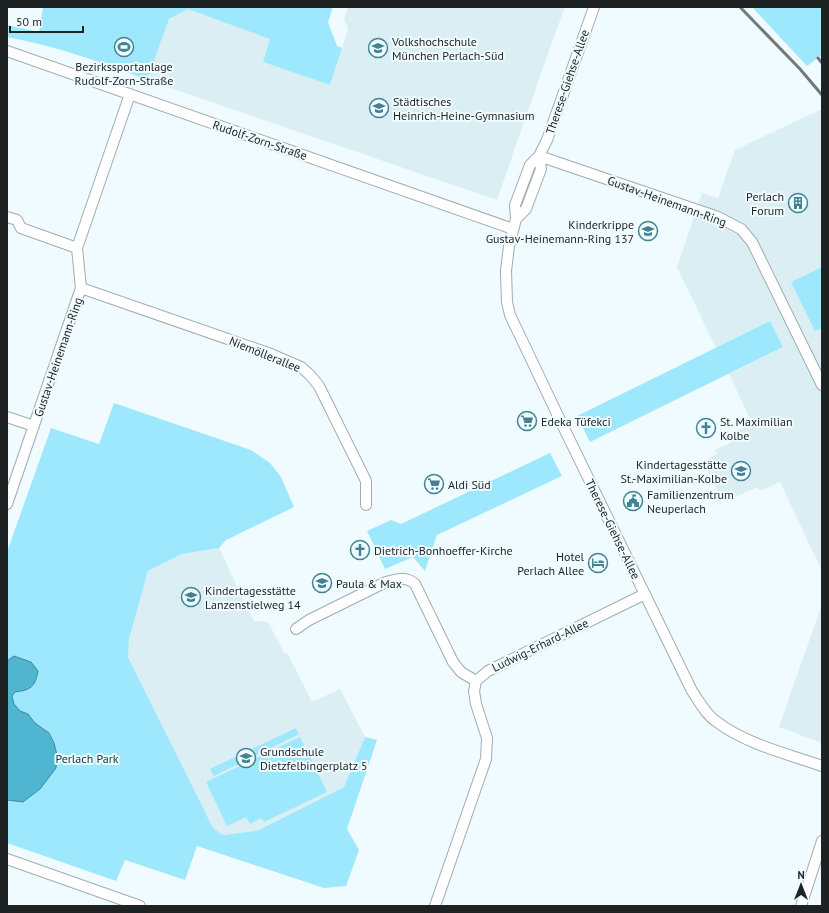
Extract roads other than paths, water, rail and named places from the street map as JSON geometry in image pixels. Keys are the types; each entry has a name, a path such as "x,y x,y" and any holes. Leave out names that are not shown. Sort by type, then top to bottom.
{"street":[{"name":"Therese-Giehse-Allee","path":"594,7 547,140 539,156 530,165 516,205 515,224 508,253 506,284 507,302 510,316 692,691 704,709 716,722 740,736 822,766"},
{"name":"Rudolf-Zorn-Straße","path":"7,51 515,224"},
{"name":"Gustav-Heinemann-Ring","path":"7,504 81,288 77,248 130,94"},
{"name":"Gustav-Heinemann-Ring","path":"539,156 709,213 741,229 752,242 822,385"},
{"path":"7,217 17,220 21,228 77,248"},
{"name":"Niemöllerallee","path":"81,288 250,346 301,367 319,386 366,480 366,505"},
{"path":"7,416 34,426"},
{"path":"296,629 310,620 386,582 396,579 410,580 415,584 453,662 461,672 476,681 474,691 476,704 487,738 486,759 435,906"},
{"name":"Ludwig-Erhard-Allee","path":"476,681 495,667 645,594"},
{"path":"801,906 822,841"},
{"path":"7,859 140,906"}],"railway":[{"path":"740,7 800,69 822,95"},
{"path":"818,58 822,63"}],"place":[{"name":"Bezirkssportanlage Rudolf-Zorn-Straße","path":"124,47"},
{"name":"Volkshochschule München Perlach-Süd","path":"378,48"},
{"name":"Städtisches Heinrich-Heine-Gymnasium","path":"379,108"},
{"name":"Perlach Forum","path":"798,203"},
{"name":"Kinderkrippe Gustav-Heinemann-Ring 137","path":"648,231"},
{"name":"Edeka Tüfekci","path":"527,421"},
{"name":"St. Maximilian Kolbe","path":"706,428"},
{"name":"Kindertagesstätte St.-Maximilian-Kolbe","path":"741,471"},
{"name":"Aldi Süd","path":"434,484"},
{"name":"Familienzentrum Neuperlach","path":"633,501"},
{"name":"Dietrich-Bonhoeffer-Kirche","path":"360,550"},
{"name":"Hotel Perlach Allee","path":"598,563"},
{"name":"Paula & Max","path":"322,583"},
{"name":"Kindertagesstätte Lanzenstielweg 14","path":"191,597"},
{"name":"Grundschule Dietzfelbingerplatz 5","path":"246,758"}],"park label":[{"name":"Perlach Park","path":"87,758"}]}
